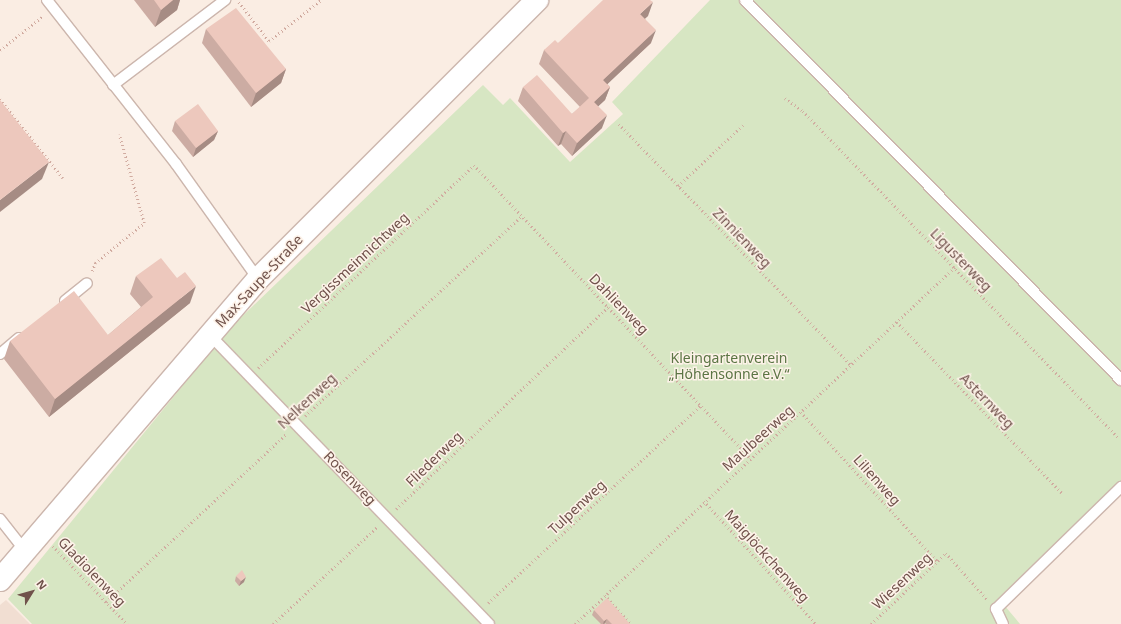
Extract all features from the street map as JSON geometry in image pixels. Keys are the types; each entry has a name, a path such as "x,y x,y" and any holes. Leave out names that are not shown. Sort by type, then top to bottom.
{"street":[{"name":"Max-Saupe-Straße","path":"0,580 26,552 258,279 537,0"}],"lane":[{"path":"113,85 224,0"},
{"path":"745,0 1121,380"},
{"path":"50,4 176,164 258,279"},
{"path":"56,308 87,283"},
{"path":"0,354 31,328"},
{"name":"Rosenweg","path":"210,334 489,624"},
{"path":"1003,624 996,609 1121,487"},
{"path":"0,519 4,529 26,552"}],"path":[{"path":"237,0 269,41 321,0"},
{"path":"0,50 50,4"},
{"name":"Ligusterweg","path":"785,98 803,111 1119,438"},
{"path":"0,99 63,178"},
{"name":"Zinnienweg","path":"619,124 851,365"},
{"path":"678,186 743,125"},
{"path":"87,283 95,263 144,223 119,134"},
{"name":"Dahlienweg","path":"474,165 750,458"},
{"name":"Vergissmeinnichtweg","path":"251,375 474,165"},
{"name":"Nelkenweg","path":"106,602 297,423 522,216"},
{"name":"Maulbeerweg","path":"575,624 704,501 954,268"},
{"name":"Fliederweg","path":"273,624 608,307"},
{"name":"Asternweg","path":"897,322 1063,494"},
{"name":"Tulpenweg","path":"478,612 701,405"},
{"name":"Lilienweg","path":"801,412 938,562"},
{"name":"Maiglöckchenweg","path":"704,501 816,624"},
{"name":"Gladiolenweg","path":"41,534 127,624"},
{"name":"Wiesenweg","path":"871,624 946,553 996,609"},
{"path":"604,595 631,624"}],"shaded area":[{"path":"6,600 30,624 0,624 0,605"}],"green space":[{"name":"Kleingartenverein „Höhensonne e.V.“","path":"710,0 1121,0 1121,482 999,599 1020,624 32,624 8,599 229,329 483,85 503,105 510,98 570,162 623,114 612,102"}],"building":[{"path":"154,0 173,0 161,10"},
{"path":"603,0 650,0 653,2 640,14 656,30 603,80 610,87 594,102 607,115 577,143 566,131 563,133 523,87 537,75 572,114 589,98 544,50 555,40 558,43"},
{"path":"236,8 286,69 256,93 206,29"},
{"path":"0,100 49,162 0,200"},
{"path":"198,104 218,131 196,148 175,121"},
{"path":"161,258 177,278 185,272 196,286 55,399 10,341 74,291 108,335 153,297 136,276"},
{"path":"242,570 246,577 241,581 236,576"},
{"path":"607,598 630,624 612,624 607,619 604,621 594,610"}]}
